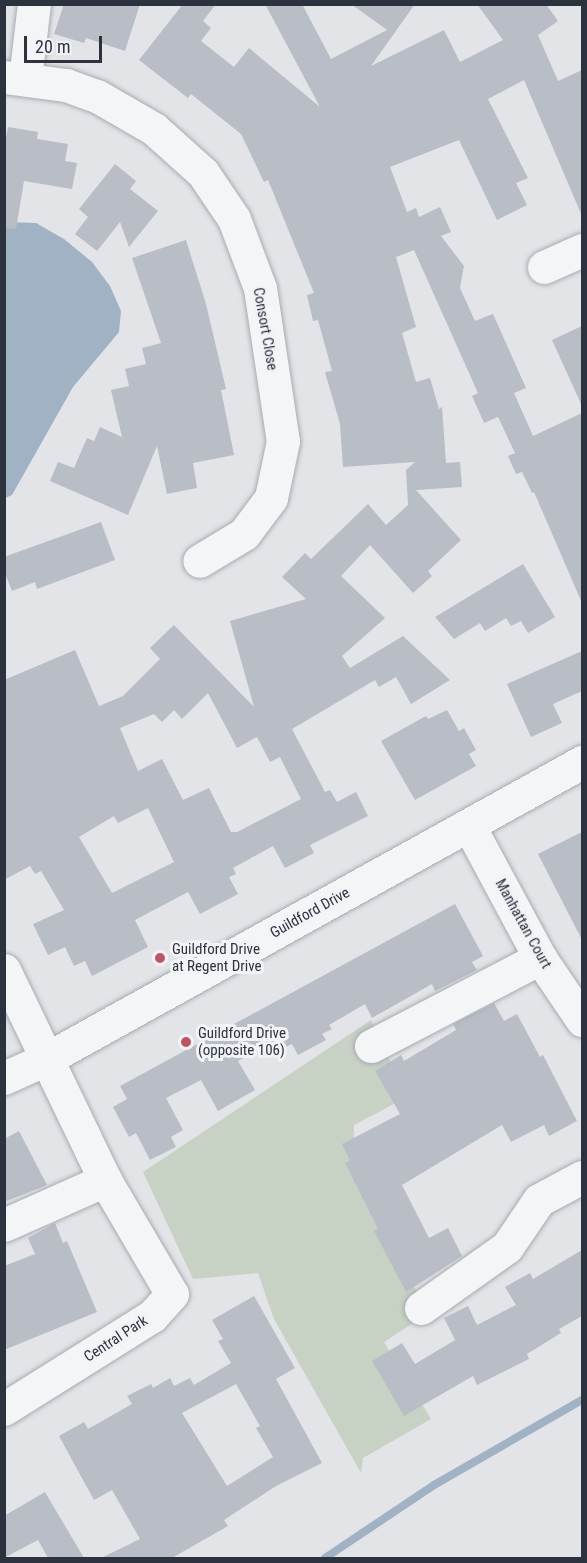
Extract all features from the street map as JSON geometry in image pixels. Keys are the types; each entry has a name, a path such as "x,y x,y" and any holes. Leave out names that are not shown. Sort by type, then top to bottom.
{"street":[{"name":"Consort Close","path":"34,4 15,78 66,85 97,96 154,129 203,173 234,219 260,288 284,441 271,498 244,534 199,561"},
{"path":"544,267 582,250"},
{"name":"Guildford Drive","path":"4,1078 48,1058 582,762"},
{"name":"Manhattan Court","path":"469,826 540,958 582,1020"},
{"path":"371,1046 540,958"},
{"name":"Central Park","path":"4,970 105,1180 172,1294 152,1316 4,1409"},
{"path":"421,1308 507,1247 539,1200 582,1177"},
{"path":"4,1226 105,1180"}],"shaded area":[{"path":"371,1020 407,1097 354,1125 353,1159 421,1301 421,1318 384,1342 431,1419 363,1458 361,1473 274,1319 258,1273 193,1279 143,1172"}],"water":[{"path":"5,222 36,223 64,239 92,262 110,286 121,311 119,332 73,387 12,495 5,498"}],"building":[{"path":"64,4 140,4 125,51 86,38 84,43 54,34"},
{"path":"183,4 216,4 203,21 211,28 201,41 234,67 249,48 320,107 265,4 302,4 331,59 387,30 351,4 415,4 371,66 444,30 460,62 503,40 477,4 546,4 558,21 538,35 558,81 582,70 582,216 524,80 488,99 528,178 516,183 527,205 497,220 459,140 390,167 407,212 416,208 419,217 440,207 451,232 441,236 464,266 460,288 475,321 493,314 526,388 514,393 533,436 582,413 582,603 534,492 532,493 522,472 516,474 508,456 515,453 498,417 484,423 472,396 478,393 414,250 396,257 416,327 402,333 416,382 430,378 439,409 442,407 446,463 460,462 462,487 416,490 461,540 428,571 432,576 413,593 370,545 341,576 385,618 342,656 350,668 403,636 450,680 411,704 396,677 379,687 375,680 292,729 325,792 330,790 337,802 356,792 368,816 310,845 314,853 285,868 273,846 233,868 236,874 229,877 238,894 200,914 188,892 135,920 148,947 92,976 85,961 74,966 65,947 48,955 33,924 64,910 41,871 35,874 30,866 4,880 4,680 75,650 99,706 123,696 160,659 150,648 174,625 254,707 230,621 306,599 282,577 305,553 311,559 368,504 386,525 408,505 406,470 415,462 343,467 340,424 325,372 332,371 318,320 313,321 307,295 314,293 268,180 264,182 241,134 191,94 188,98 139,60","holes":["208,693 237,748 257,737 270,762 280,757 301,799 237,832 231,832 209,788 183,800 162,759 138,771 120,728 154,714 162,722 174,710 182,719","148,808 174,862 112,893 79,837 114,816 118,823"]},
{"path":"8,127 38,132 37,139 68,144 65,161 77,163 72,189 24,181 16,229 4,228 4,147"},
{"path":"115,164 136,181 130,189 158,211 129,247 120,222 97,251 75,234 88,217 79,209"},
{"path":"186,240 206,304 226,389 221,390 234,455 193,463 197,488 167,494 157,446 128,515 50,481 58,462 74,468 87,438 94,441 100,427 122,437 111,390 129,386 125,369 146,364 142,348 161,343 132,258"},
{"path":"582,326 582,406 552,340"},
{"path":"101,522 115,560 37,589 35,582 12,591 4,571 4,557"},
{"path":"523,564 555,617 528,633 521,621 511,626 506,618 485,631 480,623 454,639 435,617"},
{"path":"582,651 582,691 553,704 562,723 531,737 507,684"},
{"path":"447,710 459,731 464,728 476,750 469,754 476,766 415,800 381,741 426,716 428,719"},
{"path":"582,832 582,940 538,854"},
{"path":"455,904 483,956 472,962 477,970 435,991 432,984 372,1018 365,1004 329,1025 332,1029 322,1034 326,1040 298,1055 292,1044 283,1048 278,1039 238,1061 255,1090 218,1111 201,1080 166,1098 183,1130 171,1137 176,1147 150,1160 136,1133 129,1137 113,1107 127,1099 120,1086"},
{"path":"494,1003 504,1021 517,1014 540,1057 543,1055 577,1121 549,1136 544,1125 511,1142 502,1125 402,1185 429,1238 448,1228 462,1256 406,1292 374,1231 378,1229 345,1163 350,1161 342,1144 400,1114 375,1071 401,1055 404,1061 456,1030 453,1024"},
{"path":"19,1131 47,1185 4,1202 4,1139"},
{"path":"55,1223 63,1243 67,1241 97,1312 4,1350 4,1266 35,1254 28,1238"},
{"path":"582,1250 582,1316 559,1329 561,1333 527,1354 529,1359 477,1385 473,1376 404,1416 372,1361 402,1343 415,1364 455,1340 444,1318 468,1306 477,1325 516,1305 505,1287 530,1273 533,1279"},
{"path":"254,1296 295,1368 276,1379 322,1463 276,1486 224,1520 228,1526 172,1558 101,1558 140,1539 112,1490 94,1500 59,1436 84,1422 88,1429 132,1404 127,1396 151,1384 153,1388 170,1378 174,1386 190,1378 194,1385 231,1363 218,1341 223,1339 212,1320","holes":["236,1384 260,1426 256,1428 273,1457 227,1486 182,1413"]},
{"path":"45,1492 84,1558 48,1558 38,1540 4,1558 4,1516"}],"waterway":[{"path":"325,1558 434,1485 582,1400"}],"place":[{"name":"Guildford Drive at Regent Drive","path":"160,958"},
{"name":"Guildford Drive (opposite 106)","path":"186,1042"}]}
